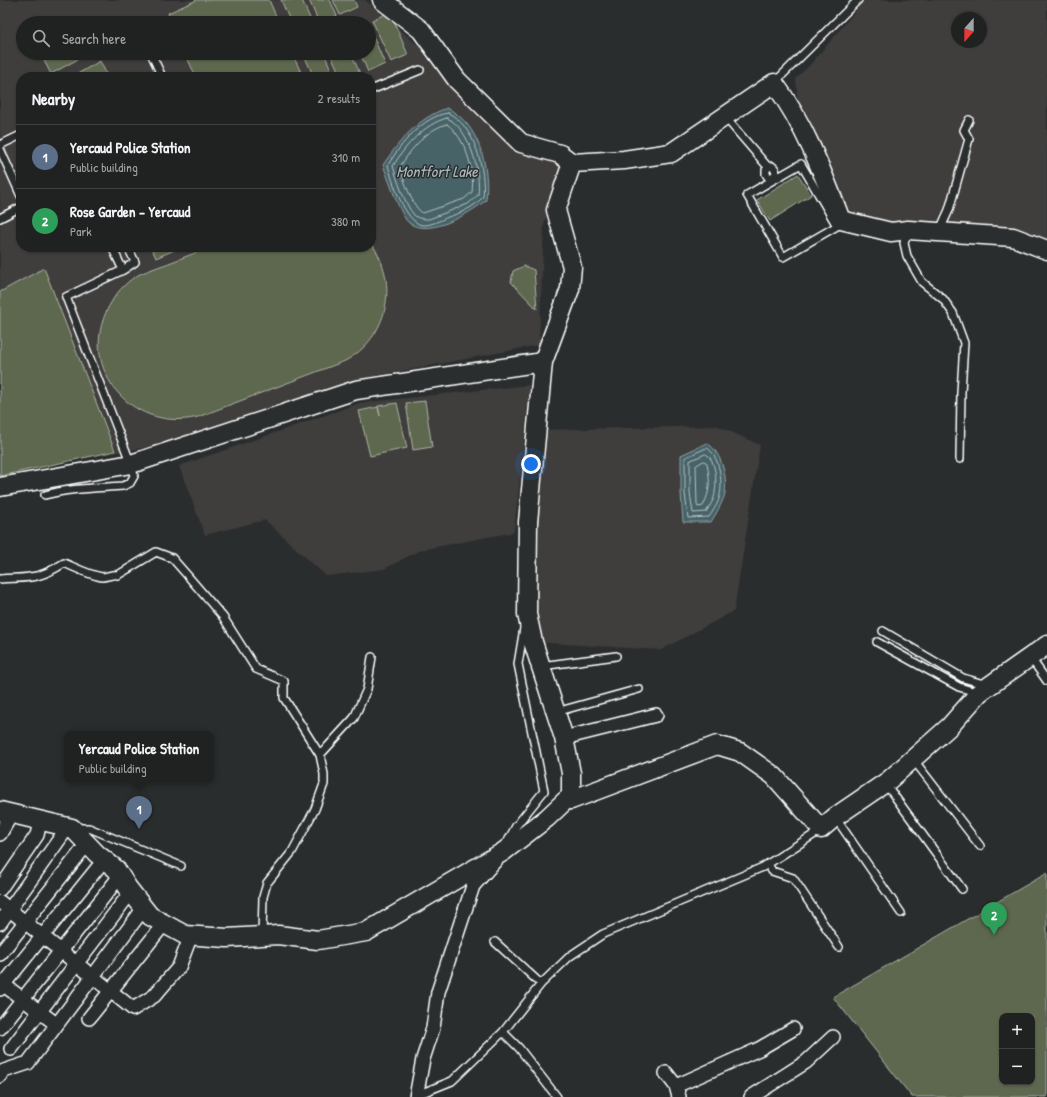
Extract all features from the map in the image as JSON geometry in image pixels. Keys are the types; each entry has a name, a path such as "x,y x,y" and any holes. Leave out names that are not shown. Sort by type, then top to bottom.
{"main road":[{"path":"382,0 421,30 457,80 522,143 560,154 572,163 624,160 671,153 774,83 790,104 841,220 891,232 908,230 1013,238 1047,250"},
{"path":"571,800 571,773 564,738 533,642 527,614 528,522 543,362 570,289 572,267 556,210 572,163"},
{"path":"0,488 131,464 356,390 543,362"},
{"path":"6,813 70,828 104,860 116,869 131,892 150,916 185,935 227,938 278,935 318,940 366,932 503,852 547,818 566,800 571,800 717,745 740,752 774,776 821,830 835,817 885,783 913,759 950,726 984,690 1047,645"}],"street":[{"path":"564,738 656,715"},
{"path":"0,834 6,813"},
{"path":"0,889 37,835 40,822"},
{"path":"0,923 5,906 70,828"},
{"path":"0,954 87,844"},
{"path":"417,1096 423,1059 433,1028 438,992 473,886 503,852"},
{"path":"56,1024 23,999 1,985 43,936 104,860"},
{"path":"0,1028 120,876"},
{"path":"11,1049 131,892"},
{"path":"5,906 93,975 133,1009 154,996 178,967 191,936"},
{"path":"0,1076 4,1071 28,1063 144,908"},
{"path":"89,1018 164,924"},
{"path":"666,1073 678,1092 759,1049 793,1029"},
{"path":"750,1097 806,1062 833,1037"}],"lane":[{"path":"774,83 858,0"},
{"path":"154,60 160,72"},
{"path":"376,88 420,70"},
{"path":"725,117 768,167 772,166 776,171 784,174"},
{"path":"938,232 949,210 969,139 964,130 969,120"},
{"path":"0,145 16,137"},
{"path":"0,149 16,185"},
{"path":"801,164 837,226 783,257 747,195 765,185 801,164"},
{"path":"765,185 767,176 765,172 768,167"},
{"path":"767,176 773,176 776,171"},
{"path":"0,218 16,210"},
{"path":"908,230 904,243 907,256 922,282 943,299 952,313 964,343 961,392 960,459"},
{"path":"114,252 123,270"},
{"path":"45,495 66,489 75,490 128,485 134,476 131,464 66,297 123,270 135,262 130,252"},
{"path":"0,579 35,578 49,573 64,563 83,571 104,577 111,574 118,575 156,552 172,558 223,617 256,669 284,681 284,698 320,755 324,774 324,784 315,809 292,852 267,883 263,897 262,936"},
{"path":"503,852 516,826 544,791 518,664 527,614"},
{"path":"883,631 984,690"},
{"path":"877,642 960,686 984,690"},
{"path":"541,666 616,656"},
{"path":"320,755 354,718 367,689 372,657"},
{"path":"1030,657 1047,681"},
{"path":"556,712 638,689"},
{"path":"913,759 980,846"},
{"path":"885,783 962,889"},
{"path":"835,817 901,913"},
{"path":"70,828 89,828 181,866"},
{"path":"417,1096 452,1081 503,1032 541,984 570,956 603,934 768,864 821,830"},
{"path":"768,864 772,871 793,878 839,947"},
{"path":"495,942 541,984"},
{"path":"503,1032 519,1048 556,1097"}],"shaded area":[{"path":"0,0 365,0 564,170 544,224 539,345 376,376 160,445 0,472"},
{"path":"865,0 1047,0 1047,240 1017,229 891,225 869,219 848,209 836,191 798,104 796,78 810,65"},
{"path":"530,385 514,532 420,550 384,569 326,576 265,520 205,535 179,466 360,403"},
{"path":"718,426 760,445 734,611 661,650 533,642 537,430"}],"green space":[{"path":"197,0 269,0 276,16 169,16 168,13"},
{"path":"281,0 302,0 309,16 288,16"},
{"path":"309,0 330,0 337,16 316,16"},
{"path":"333,0 354,0 357,7 340,15"},
{"path":"390,12 408,55 391,62 376,29 376,18"},
{"path":"376,43 385,64 368,72 363,60 376,60"},
{"path":"44,60 76,60 55,72 50,72"},
{"path":"188,60 295,60 301,72 194,72"},
{"path":"306,60 327,60 332,72 312,72"},
{"path":"333,60 354,60 359,72 339,72"},
{"path":"100,61 106,72 81,72"},
{"path":"798,174 811,195 770,221 757,200"},
{"path":"153,252 170,252 156,258"},
{"path":"197,252 376,252 385,275 387,292 385,308 380,324 360,351 345,361 198,417 173,419 150,415 130,404 114,389 104,369 99,348 102,324 112,301 117,293 127,283 140,274"},
{"path":"524,266 534,270 537,309 511,282 513,271"},
{"path":"44,268 115,451 0,476 0,292"},
{"path":"425,401 432,447 413,450 406,403"},
{"path":"397,403 407,448 370,456 359,411 378,407 380,416 378,406"},
{"path":"1047,873 1047,1097 912,1097 833,997"}],"water":[{"name":"Montfort Lake","path":"447,108 458,115 467,124 480,148 486,174 486,200 460,217 449,222 427,228 417,227 409,223 402,213 383,165 410,131 427,118"},
{"path":"707,443 717,453 723,467 726,483 724,497 711,522 683,522 681,455"}],"place":[{"name":"Yercaud Police Station","path":"139,829"},
{"name":"Rose Garden - Yercaud","path":"994,935"}]}
